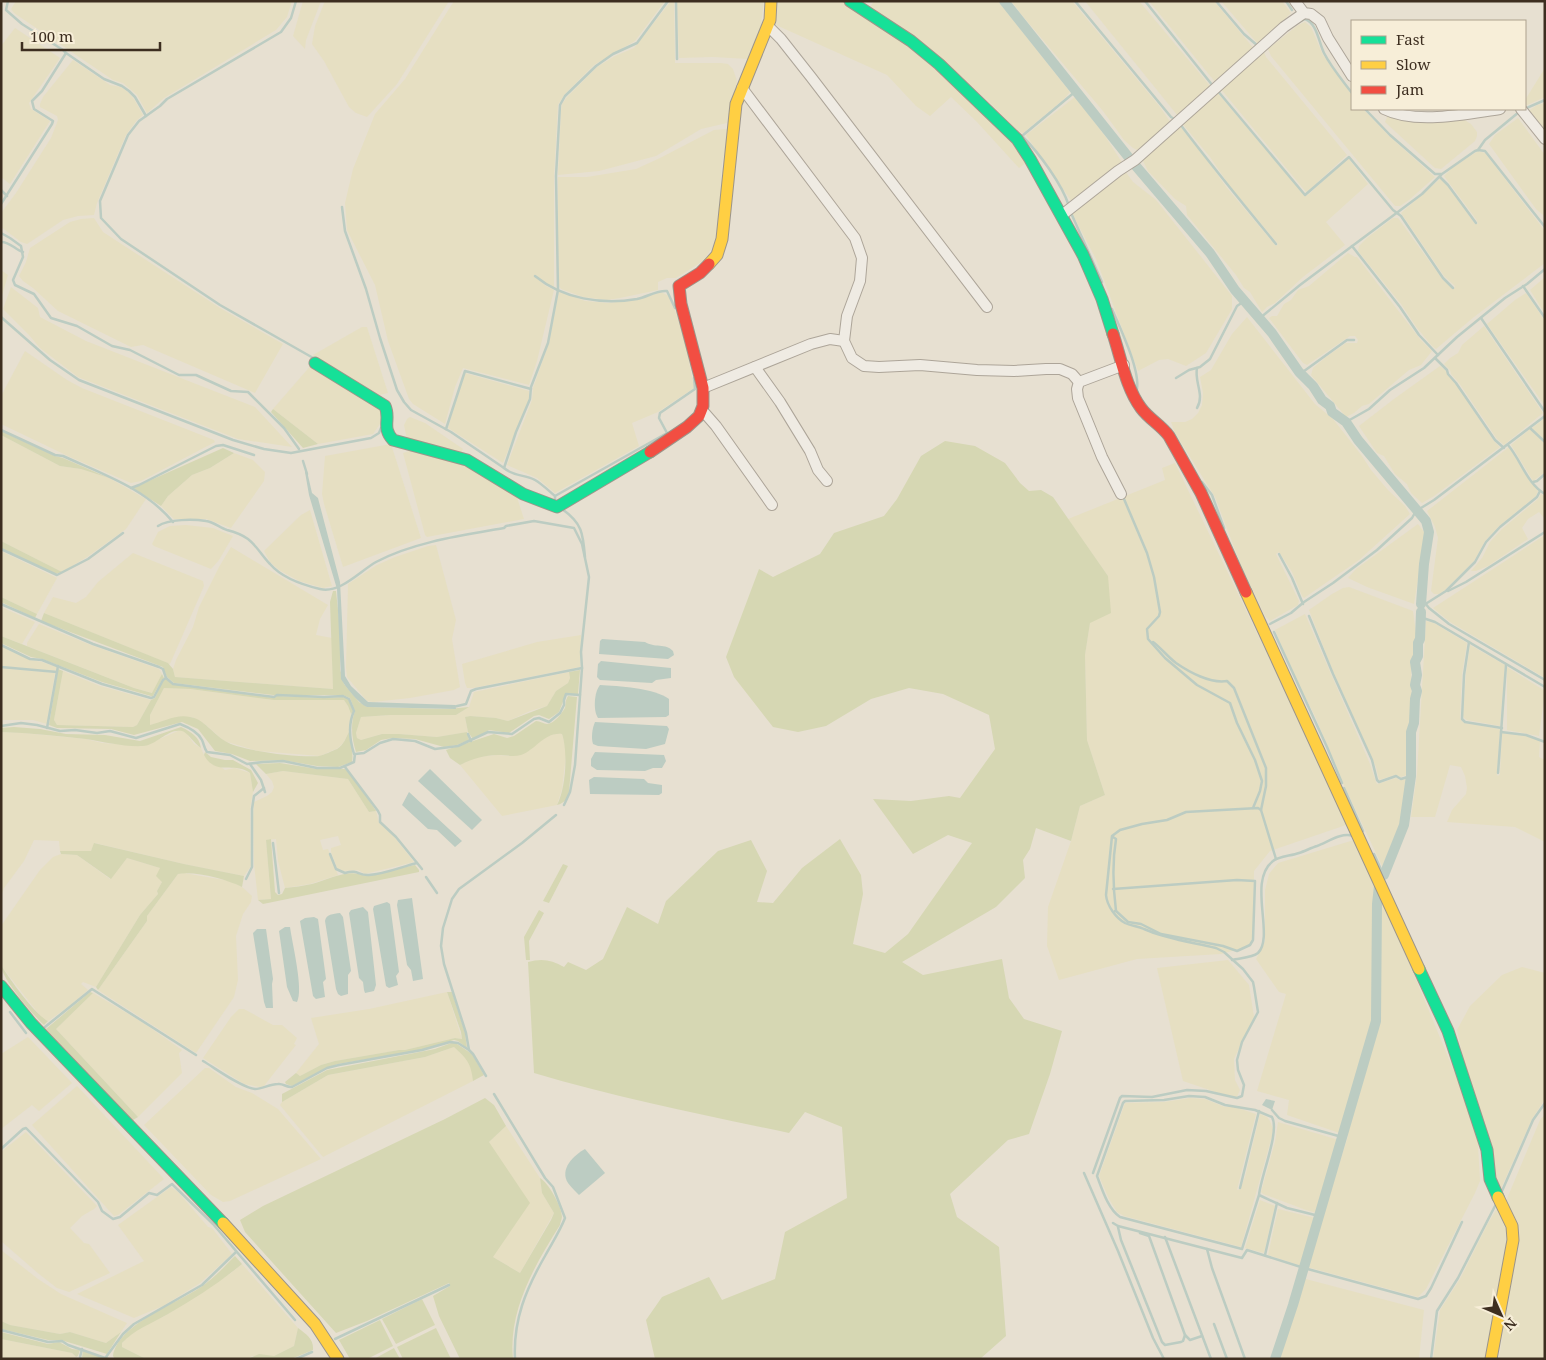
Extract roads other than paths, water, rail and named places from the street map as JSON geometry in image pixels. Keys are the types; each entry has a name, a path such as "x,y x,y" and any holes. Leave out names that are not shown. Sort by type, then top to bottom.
{"street":[{"path":"315,363 385,406 388,410 387,435 394,440 467,460 523,494 557,507 661,446 687,427 699,416 704,406 703,388 681,304 679,286 700,273 717,255 722,239 732,127 736,104 754,65 768,26 771,1"},
{"path":"850,1 911,41 939,64 1016,139 1030,159 1083,254 1102,299 1133,396 1142,410 1163,428 1169,436 1201,493 1448,1031 1487,1150 1490,1180 1512,1226 1513,1240 1507,1279 1491,1359"},
{"path":"1295,1 1304,13"},
{"path":"1062,215 1135,160 1284,28 1304,13 1311,14 1320,21 1328,38 1351,74"},
{"path":"768,26 781,39 811,77 987,308"},
{"path":"742,88 855,238 862,258 860,281 847,316 844,341 852,358 864,366 879,367 920,364 977,370 1060,369 1072,374 1079,382"},
{"path":"1387,110 1405,117 1440,116 1491,110"},
{"path":"1522,110 1545,139"},
{"path":"703,388 811,344 830,339 844,341"},
{"path":"1079,382 1124,365"},
{"path":"755,367 780,402 810,451 818,470 827,481"},
{"path":"1079,382 1077,389 1078,398 1102,457 1121,494"},
{"path":"702,410 716,426 772,505"},
{"path":"1,986 31,1023 219,1219 301,1308 315,1324 338,1359"}],"waterway":[{"path":"1,204 52,124 53,121 34,109 32,101 42,91 66,53 22,24 6,10 8,1"},
{"path":"296,1 291,18 281,32 167,99 139,121 128,135 100,201 101,218 121,239 220,305 315,359"},
{"path":"555,502 555,496 538,482 512,473 504,468 530,399 531,387 548,343 558,290 556,176 560,105 565,96 596,66 613,54 637,43 668,1"},
{"path":"676,1 677,59"},
{"path":"1004,1 1130,159"},
{"path":"1075,1 1171,117 1176,120"},
{"path":"1145,1 1213,86"},
{"path":"1216,1 1244,34 1258,46"},
{"path":"1286,1 1292,10"},
{"path":"1299,22 1305,19 1312,25 1327,58 1351,92"},
{"path":"66,53 104,79 129,91 135,97 146,116"},
{"path":"1217,90 1305,195 1349,157 1393,210 1401,216 1443,278 1453,288"},
{"path":"1022,136 1076,91"},
{"path":"1526,108 1545,100"},
{"path":"1366,110 1390,135 1435,174 1442,174 1475,151 1485,151 1545,227"},
{"path":"1478,150 1485,140 1519,112"},
{"path":"1180,124 1276,244"},
{"path":"1023,137 1049,169 1066,197 1069,206"},
{"path":"1135,165 1210,253 1235,290 1272,333 1299,372 1313,386 1322,400 1330,406 1332,412 1346,422 1358,440 1426,521 1429,532 1421,604"},
{"path":"1260,318 1300,285 1422,194 1441,175"},
{"path":"1440,177 1476,223"},
{"path":"1,190 7,196"},
{"path":"342,207 345,231 366,289 397,390 404,402 411,410 451,432 504,468"},
{"path":"1071,213 1102,282"},
{"path":"1,233 21,246 23,257 13,280 15,285 34,294 51,318 77,326 112,346 130,350 179,375 196,375 231,391 248,392 284,428 299,449"},
{"path":"1,242 8,243 23,252"},
{"path":"1352,246 1400,307 1419,335 1438,355"},
{"path":"1346,422 1369,409 1390,390 1424,368 1457,337 1505,298 1527,284 1545,269"},
{"path":"535,276 546,284 570,295 597,300 624,301 667,291 675,308"},
{"path":"1523,286 1545,318"},
{"path":"1176,378 1189,370 1200,367 1210,359 1237,306 1246,300"},
{"path":"1112,309 1133,360 1137,389"},
{"path":"1,317 50,360 79,380 233,440 264,449 291,453 371,438 379,433 381,428"},
{"path":"1481,318 1545,412"},
{"path":"1300,374 1347,340 1354,340"},
{"path":"1435,358 1447,370 1495,440 1504,448"},
{"path":"1197,368 1200,398 1197,408"},
{"path":"446,429 465,371 531,389"},
{"path":"555,496 667,433 659,418 660,413 695,389 694,378"},
{"path":"1270,624 1291,613 1377,550 1412,518 1416,511 1434,500 1545,416"},
{"path":"1530,428 1545,442"},
{"path":"1,430 122,483 149,500 173,522"},
{"path":"131,488 216,446 223,445 254,455"},
{"path":"1508,445 1533,484 1545,494"},
{"path":"303,461 307,474"},
{"path":"1533,482 1545,474"},
{"path":"1202,482 1212,495 1224,528"},
{"path":"1421,603 1427,603 1446,591 1475,562 1486,542 1500,527 1537,497 1540,491"},
{"path":"1124,499 1147,553 1154,577 1160,612 1159,616 1147,629 1148,639 1165,658 1197,685 1230,703 1262,781 1253,808"},
{"path":"562,509 578,524 582,535 585,557"},
{"path":"158,526 181,520 201,520 212,523 248,539 280,573 293,580 327,590 350,581 376,562 390,555 422,544 534,521 574,528 582,544 589,577 581,652 582,668 575,765 570,792 564,805"},
{"path":"1448,591 1466,582 1545,532"},
{"path":"1,549 57,575 88,559 123,533"},
{"path":"1279,554 1303,604"},
{"path":"1425,603 1449,624 1545,680"},
{"path":"1,604 93,644 159,667 163,669 166,678 173,684 274,697 277,695 343,696 349,699 354,711 350,732 354,754"},
{"path":"1384,875 1404,825 1411,776 1411,732 1414,723 1417,691 1415,685 1417,675 1415,662 1418,656 1421,612"},
{"path":"1309,616 1372,760 1377,780 1379,782 1396,776 1401,779 1411,776"},
{"path":"1420,617 1435,622 1545,687"},
{"path":"1274,632 1342,783"},
{"path":"1153,642 1173,661 1187,670 1214,681 1227,681 1234,688 1266,768 1266,786 1261,810"},
{"path":"1469,642 1464,675 1462,719 1465,722 1502,728"},
{"path":"1,645 30,659 42,660 102,684 151,698 154,697 166,678"},
{"path":"1498,773 1506,665"},
{"path":"47,728 58,666"},
{"path":"1,667 57,672"},
{"path":"453,707 466,704 471,691 476,689 582,668"},
{"path":"1,726 21,723 60,731 75,730 97,733 110,731 136,738 180,724 198,735 207,752 230,755 247,764 283,761 317,768 340,768 354,762 355,754 364,753 380,743 393,739 415,741 435,749 458,746 488,732 512,734 534,719 539,718 549,722 560,713 566,694 580,695"},
{"path":"1501,732 1526,735 1545,742"},
{"path":"468,734 471,741"},
{"path":"250,764 261,780 265,792"},
{"path":"345,767 378,811 380,822 396,837 422,869"},
{"path":"246,879 252,867 252,809 254,796 264,788"},
{"path":"1344,788 1363,831"},
{"path":"1093,1173 1122,1096 1152,1097 1187,1090 1206,1091 1237,1098 1242,1096 1244,1085 1238,1070 1237,1060 1242,1042 1258,1012 1253,982 1243,969 1224,952 1216,948 1170,938 1127,924 1115,915 1106,895 1112,836 1120,830 1167,820 1186,812 1258,808 1261,810 1276,859"},
{"path":"486,1076 469,1050 466,1033 444,964 441,946 443,928 452,899 459,889 522,843 556,815"},
{"path":"1232,960 1255,955 1262,945 1264,934 1262,881 1266,870 1273,861 1296,854 1339,836 1353,836"},
{"path":"1113,837 1116,839 1113,866 1115,911"},
{"path":"273,843 279,893"},
{"path":"330,854 336,869 345,873 375,874 417,863"},
{"path":"1374,854 1383,874"},
{"path":"426,877 437,893"},
{"path":"1113,889 1237,880 1255,881 1253,940 1250,945 1237,951 1223,946 1161,934 1141,924 1128,922 1116,911"},
{"path":"1275,1359 1293,1305 1376,1021 1377,904 1379,886"},
{"path":"45,1027 92,989 196,1055"},
{"path":"10,1012 26,1033"},
{"path":"203,1061 236,1082 255,1089 280,1084 292,1087 327,1068 422,1050 450,1042 458,1043 469,1050"},
{"path":"494,1094 545,1178 553,1187 565,1218 538,1268 522,1305 516,1331 515,1359"},
{"path":"1259,1195 1274,1133 1272,1117 1255,1110 1225,1105 1205,1097 1189,1096 1164,1100 1125,1101 1123,1103 1097,1176 1109,1204 1120,1217 1242,1249 1259,1195 1287,1208 1319,1216"},
{"path":"1502,1191 1533,1120 1545,1103"},
{"path":"1272,1110 1279,1118 1285,1121 1342,1137"},
{"path":"1240,1188 1259,1111"},
{"path":"1,1149 26,1128 98,1202 102,1211 113,1219 120,1217 149,1193 157,1195 172,1184 213,1224 295,1320"},
{"path":"1084,1173 1153,1338 1164,1359"},
{"path":"1265,1255 1277,1203"},
{"path":"1431,1359 1437,1311 1458,1278 1496,1204"},
{"path":"1113,1223 1118,1226 1242,1258 1247,1250 1304,1268 1418,1299 1426,1296 1431,1288 1462,1222"},
{"path":"1118,1227 1121,1240 1162,1342 1165,1345 1181,1342 1185,1335 1190,1340 1202,1336"},
{"path":"1140,1233 1149,1236 1185,1335"},
{"path":"1165,1237 1211,1359"},
{"path":"1207,1249 1245,1359"},
{"path":"106,1357 123,1334 134,1324 202,1285 236,1252"},
{"path":"335,1339 449,1285"},
{"path":"1214,1324 1227,1359"},
{"path":"1,1330 48,1342 62,1341 68,1345 108,1359"},
{"path":"81,1359 82,1349"},
{"path":"296,1359 312,1352"}]}
